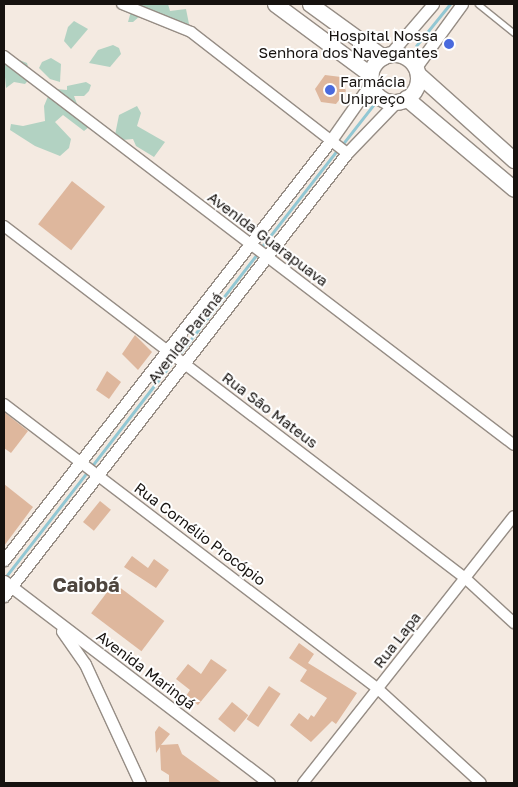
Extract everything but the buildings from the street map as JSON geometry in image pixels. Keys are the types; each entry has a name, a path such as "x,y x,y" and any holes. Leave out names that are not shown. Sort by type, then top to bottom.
{"main road":[{"path":"275,4 371,79 380,97 401,100 514,190"},
{"path":"310,4 386,55 405,56 417,71 514,160"},
{"path":"371,79 386,55"},
{"path":"401,100 416,88 417,71"}],"street":[{"path":"122,4 191,32 347,153"},
{"path":"386,55 433,4"},
{"path":"417,71 462,4"},
{"name":"Avenida Guarapuava","path":"4,56 514,445"},
{"name":"Avenida Paraná","path":"4,560 170,352 252,245 331,140 371,79"},
{"name":"Avenida Paraná","path":"4,596 8,584 347,153 401,100"},
{"name":"Rua São Mateus","path":"4,226 465,578 514,623"},
{"name":"Rua Cornélio Procópio","path":"4,404 378,688 481,783"},
{"name":"Rua Lapa","path":"303,783 514,516"},
{"name":"Avenida Maringá","path":"8,584 269,783"},
{"path":"44,612 71,642 85,664 140,783"},
{"path":"85,664 91,656 101,655"}],"lane":[{"path":"478,4 514,33"}],"green space":[{"path":"133,4 168,4 170,11 186,9 190,29 140,16 133,22 128,22"},
{"path":"74,21 88,29 71,49 64,41 68,27"},
{"path":"113,45 119,48 121,54 110,67 89,63 98,50"},
{"path":"14,58 27,63 31,77 25,84 14,82 6,88 4,66"},
{"path":"51,58 61,64 60,82 50,79 39,68 42,62"},
{"path":"86,82 91,85 89,91 84,96 74,96 79,109 91,118 90,126 84,131 63,115 55,122 71,139 69,148 60,156 35,146 10,130 11,124 23,126 45,121 44,106 49,94 56,89 67,90 67,86"},
{"path":"137,106 141,113 137,126 165,142 154,157 136,146 133,139 122,140 115,135 119,115"}],"waterway":[{"path":"416,46 450,4"},
{"path":"342,145 378,99"},
{"path":"260,249 338,149"},
{"path":"178,356 257,254"},
{"path":"92,466 174,360"},
{"path":"4,579 88,471"}],"place":[{"name":"Hospital Nossa Senhora dos Navegantes","path":"449,44"},
{"name":"Farmácia Unipreço","path":"330,90"}],"district":[{"name":"Caiobá","path":"86,584"}]}
